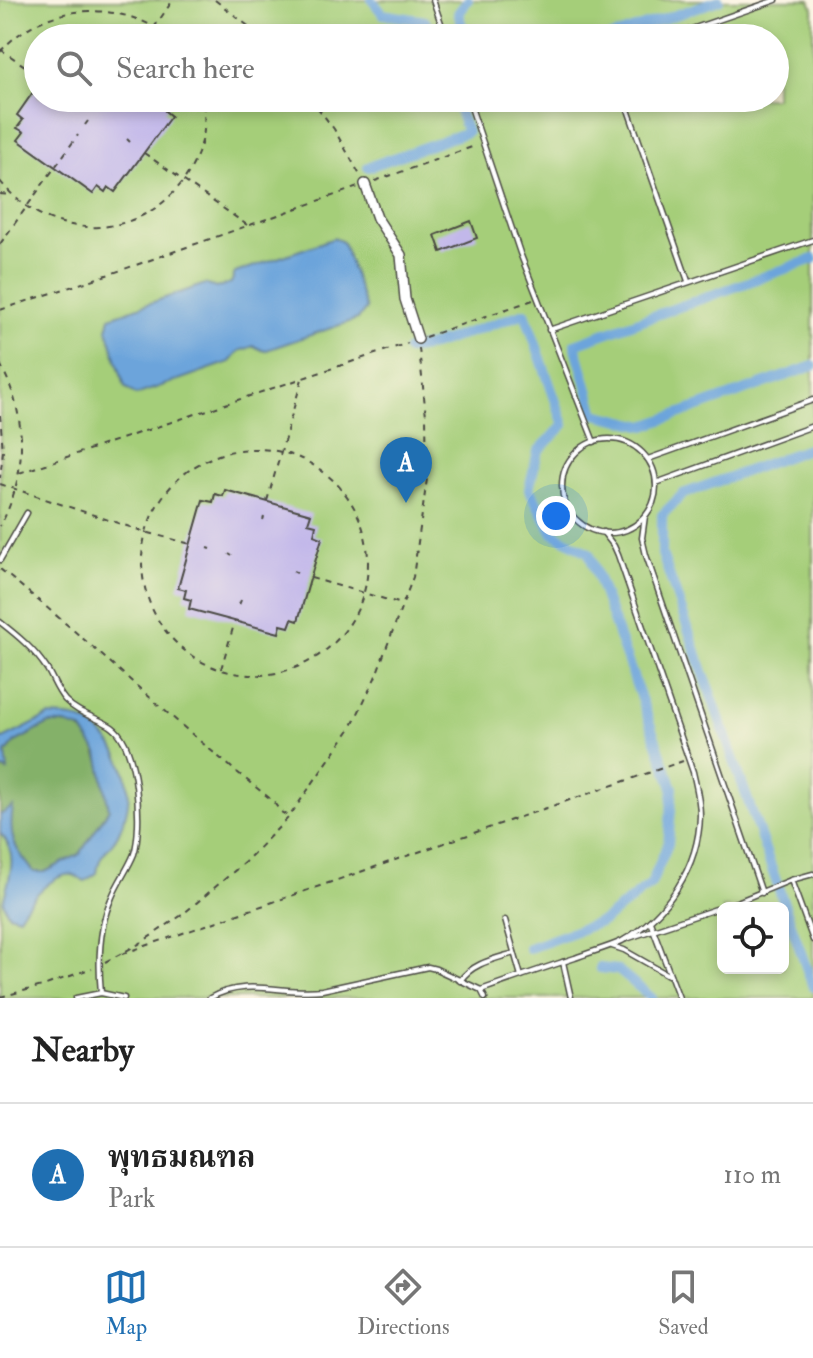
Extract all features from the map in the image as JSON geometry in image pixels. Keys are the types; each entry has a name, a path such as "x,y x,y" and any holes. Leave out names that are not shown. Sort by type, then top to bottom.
{"street":[{"path":"365,184 377,218 401,255 405,299 418,339"}],"lane":[{"path":"433,0 441,24"},
{"path":"707,24 776,0"},
{"path":"473,112 520,253 594,442"},
{"path":"629,112 688,281"},
{"path":"549,330 813,240"},
{"path":"648,459 813,400"},
{"path":"656,483 813,426"},
{"path":"645,516 626,529 615,532 603,532 578,521 569,510 562,484 571,458 581,448 603,439 624,441 648,459 654,470 655,495 645,516 642,538 646,555 762,893"},
{"path":"0,560 27,513"},
{"path":"603,532 618,555 689,759 700,812 692,857 667,904 650,921 620,941"},
{"path":"0,622 27,643 66,701 75,709 113,728 124,739 133,764 138,829 136,846 106,915 99,965 101,993"},
{"path":"481,990 813,874"},
{"path":"791,880 813,940"},
{"path":"505,920 522,976"},
{"path":"650,921 679,998"},
{"path":"610,945 670,977"},
{"path":"460,981 472,968 514,953"},
{"path":"563,962 571,998"},
{"path":"210,998 230,988 245,986 308,992 428,967 481,990 485,998"},
{"path":"76,998 101,993 124,998"}],"path":[{"path":"148,19 156,24 173,0"},
{"path":"215,0 246,24"},
{"path":"30,24 43,16"},
{"path":"24,28 0,50 24,66"},
{"path":"0,181 11,195 45,218 88,228 123,224 160,205 183,181 202,140 204,112"},
{"path":"321,112 365,184"},
{"path":"85,125 88,121"},
{"path":"0,244 78,135"},
{"path":"0,310 483,143"},
{"path":"144,153 248,225"},
{"path":"0,194 11,195"},
{"path":"19,473 538,298"},
{"path":"0,997 46,985 99,965 182,915 245,862 289,817 351,728 375,678 413,577 427,479 426,416 418,339"},
{"path":"0,364 12,390 22,439 15,490 0,526"},
{"path":"267,501 303,378"},
{"path":"0,415 3,440 0,478"},
{"path":"246,448 281,451 310,462 335,480 354,504 365,533 369,563 364,594 352,621 333,644 309,662 280,672 250,675 221,670 189,655 164,631 147,601 141,567 145,532 159,500 182,474 212,456 246,448"},
{"path":"0,484 191,544"},
{"path":"0,569 289,817"},
{"path":"311,578 403,605"},
{"path":"239,605 241,600"},
{"path":"221,670 235,621"},
{"path":"117,956 689,759"}],"green space":[{"path":"0,0 810,0 813,9 813,998 0,998"},
{"path":"49,724 74,726 88,737 101,766 109,809 80,854 45,872 34,872 16,850 10,828 0,815 0,768 7,771 6,753 15,742"}],"water":[{"path":"334,238 343,242 366,309 358,319 264,351 254,346 239,351 230,362 136,395 125,387 107,329 110,317 205,284 216,288 231,283 235,273"},
{"path":"49,716 69,717 92,726 112,746 120,758 128,786 126,813 120,831 101,858 97,873 85,881 73,875 58,878 35,896 19,917 8,914 3,902 11,858 10,849 0,833 0,815 13,807 11,827 17,849 34,872 45,872 80,854 109,809 98,753 81,729 65,724 49,724 15,742 6,753 8,771 0,768 0,738"}],"building":[{"path":"24,105 24,112 166,112 171,116 115,192 108,187 105,192 98,187 93,194 18,140 24,132 17,128 23,120 17,115"},
{"path":"471,221 477,238 441,252 435,235"},
{"path":"225,490 311,514 308,523 316,525 314,535 322,538 298,621 292,619 289,627 281,625 279,633 189,609 191,600 184,598 186,590 178,588 203,500 213,502 215,494 223,496"}],"waterway":[{"path":"372,0 383,14 425,21 426,24"},
{"path":"462,24 458,13 468,0"},
{"path":"650,24 719,0"},
{"path":"368,167 467,132 459,112"},
{"path":"813,259 575,344 595,414 645,426 813,366"},
{"path":"408,350 430,346 525,313 564,425 538,451 529,489 553,533 589,553 673,788 668,844 651,884 603,921 529,948"},
{"path":"813,447 683,494 662,515 662,554 813,987"},
{"path":"600,968 618,970 652,998"}],"place":[{"name":"พุทธมณฑล","path":"406,503"}]}
